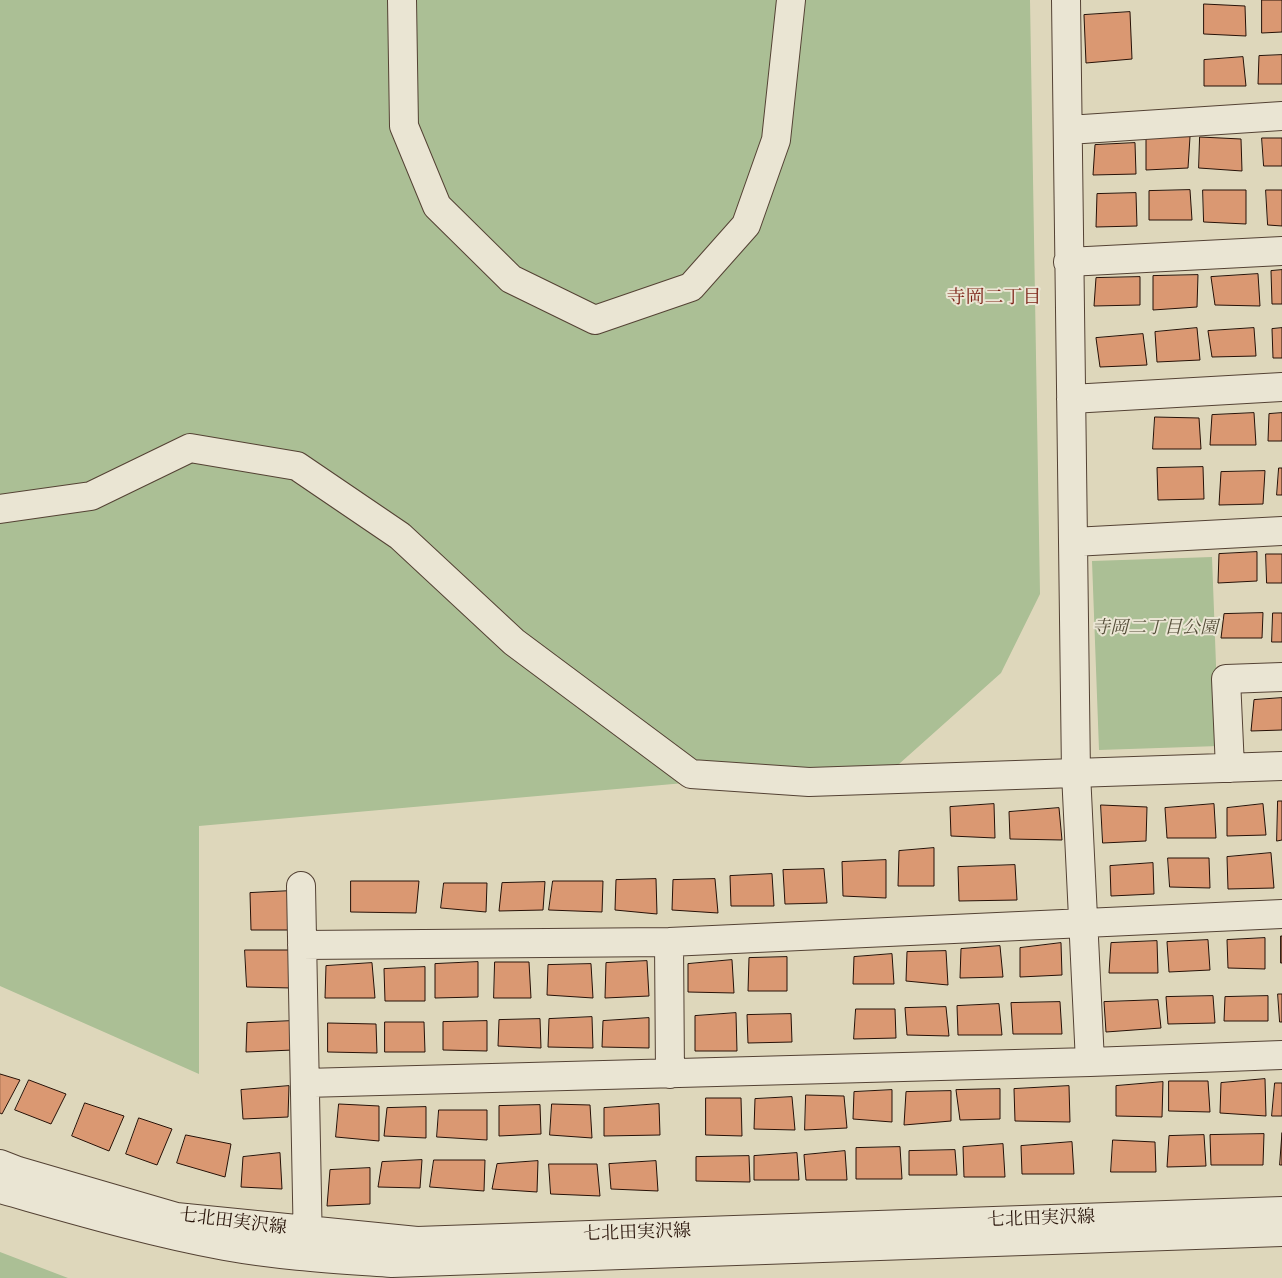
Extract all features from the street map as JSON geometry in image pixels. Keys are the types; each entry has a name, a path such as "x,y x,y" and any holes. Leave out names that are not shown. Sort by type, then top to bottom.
{"street":[{"path":"402,0 404,126 437,206 511,280 595,320 691,287 746,225 776,140 791,0"},
{"path":"1066,0 1076,773 1090,1062"},
{"path":"1068,130 1282,116"},
{"path":"1068,262 1282,251"},
{"path":"1071,399 1282,387"},
{"path":"0,509 91,496 190,448 297,466 400,536 514,642 691,774 809,782 1282,766"},
{"path":"1073,542 1282,531"},
{"path":"1230,768 1226,680 1282,677"},
{"path":"301,886 308,1243"},
{"path":"302,945 669,942 1282,914"},
{"path":"669,942 670,1074"},
{"path":"306,1083 1282,1055"},
{"name":"七北田実沢線","path":"0,1164 18,1171 176,1217 308,1243 417,1241 1282,1211"},
{"path":"0,1189 147,1230 227,1246 308,1243 392,1263 1282,1232"}],"green space":[{"path":"0,0 1030,0 1040,594 1001,673 899,764 199,826 199,1074 0,986"},
{"name":"寺岡二丁目公園","path":"1212,557 1219,746 1099,750 1092,561"},
{"path":"0,1252 68,1278 0,1278"}],"building":[{"path":"1262,0 1282,0 1282,32 1262,33"},
{"path":"1204,4 1245,6 1246,36 1204,34"},
{"path":"1130,12 1132,59 1086,63 1084,15"},
{"path":"1282,55 1282,84 1258,84 1259,56"},
{"path":"1243,57 1246,86 1204,86 1204,60"},
{"path":"1190,137 1188,168 1146,170 1146,138"},
{"path":"1200,137 1241,139 1242,171 1199,168"},
{"path":"1262,138 1282,138 1282,166 1264,166"},
{"path":"1135,143 1136,174 1093,175 1095,145"},
{"path":"1190,190 1192,220 1149,220 1149,191"},
{"path":"1203,190 1246,190 1246,224 1204,222"},
{"path":"1266,190 1282,190 1282,226 1268,225"},
{"path":"1136,193 1137,226 1096,227 1097,194"},
{"path":"1282,270 1282,304 1272,304 1271,271"},
{"path":"1258,274 1260,306 1215,305 1211,277"},
{"path":"1198,275 1197,307 1153,310 1153,276"},
{"path":"1140,277 1140,305 1094,306 1096,278"},
{"path":"1197,328 1200,360 1157,362 1155,332"},
{"path":"1254,328 1256,356 1212,357 1208,331"},
{"path":"1282,328 1282,358 1273,358 1272,329"},
{"path":"1143,334 1147,365 1100,367 1096,338"},
{"path":"1254,413 1256,445 1210,445 1212,415"},
{"path":"1282,413 1282,441 1268,441 1269,414"},
{"path":"1155,417 1199,418 1201,449 1153,449"},
{"path":"1203,467 1204,499 1158,500 1157,468"},
{"path":"1279,468 1282,468 1282,495 1277,495"},
{"path":"1265,471 1263,504 1219,505 1221,472"},
{"path":"1257,552 1257,581 1218,583 1219,554"},
{"path":"1266,554 1282,554 1282,583 1267,583"},
{"path":"1263,613 1262,638 1221,638 1224,614"},
{"path":"1273,613 1282,613 1282,642 1272,642"},
{"path":"1282,698 1282,730 1251,731 1254,700"},
{"path":"1278,801 1282,801 1282,840 1277,841"},
{"path":"994,804 995,838 951,836 950,807"},
{"path":"1214,804 1216,838 1167,838 1165,808"},
{"path":"1263,804 1266,835 1227,836 1227,808"},
{"path":"1101,805 1147,807 1146,841 1103,843"},
{"path":"1059,808 1062,840 1010,839 1009,812"},
{"path":"934,848 934,886 898,886 899,851"},
{"path":"1271,853 1274,888 1228,889 1227,857"},
{"path":"1168,858 1209,858 1210,888 1170,887"},
{"path":"886,860 886,898 843,896 842,862"},
{"path":"1153,863 1154,894 1111,896 1110,866"},
{"path":"1015,865 1017,900 959,901 958,867"},
{"path":"824,869 827,903 785,904 783,870"},
{"path":"772,874 774,906 731,906 730,876"},
{"path":"656,879 657,914 615,910 616,880"},
{"path":"715,879 718,913 672,910 673,880"},
{"path":"351,881 419,881 416,913 351,912"},
{"path":"553,881 603,881 602,912 549,910"},
{"path":"545,882 543,910 499,911 502,883"},
{"path":"444,883 487,883 486,912 441,908"},
{"path":"291,891 293,930 251,930 250,893"},
{"path":"1282,936 1282,963 1281,963"},
{"path":"1265,938 1265,969 1228,968 1227,940"},
{"path":"1208,940 1210,970 1169,972 1167,942"},
{"path":"1157,941 1158,973 1109,973 1111,943"},
{"path":"1061,943 1062,975 1020,977 1020,948"},
{"path":"1000,946 1003,977 960,978 961,949"},
{"path":"245,950 291,950 292,988 247,987"},
{"path":"946,951 948,985 906,981 907,952"},
{"path":"892,954 894,984 853,984 854,957"},
{"path":"787,957 787,991 748,991 749,958"},
{"path":"732,960 734,993 688,992 688,964"},
{"path":"647,961 649,996 605,998 606,963"},
{"path":"478,962 478,997 435,998 435,964"},
{"path":"495,962 529,962 531,998 494,998"},
{"path":"372,963 375,998 325,998 326,966"},
{"path":"591,964 593,998 547,995 548,965"},
{"path":"425,967 425,1001 385,1001 384,969"},
{"path":"1278,994 1282,994 1282,1022 1280,1022"},
{"path":"1213,996 1215,1023 1168,1024 1166,997"},
{"path":"1268,996 1268,1021 1224,1021 1225,997"},
{"path":"1158,1000 1161,1028 1106,1032 1104,1002"},
{"path":"1060,1002 1062,1034 1013,1034 1011,1003"},
{"path":"999,1004 1002,1035 958,1035 957,1006"},
{"path":"946,1007 949,1036 907,1035 905,1008"},
{"path":"856,1009 895,1009 896,1038 854,1039"},
{"path":"736,1013 737,1051 695,1051 695,1016"},
{"path":"791,1014 792,1042 748,1043 747,1015"},
{"path":"592,1017 593,1048 548,1047 549,1019"},
{"path":"649,1018 649,1048 602,1047 603,1021"},
{"path":"540,1019 541,1048 498,1046 499,1020"},
{"path":"292,1021 293,1050 246,1052 247,1023"},
{"path":"487,1021 487,1051 443,1050 443,1022"},
{"path":"385,1022 424,1022 425,1052 385,1052"},
{"path":"328,1023 376,1024 377,1053 328,1052"},
{"path":"0,1074 20,1080 2,1114 0,1113"},
{"path":"1265,1079 1266,1116 1220,1113 1221,1083"},
{"path":"29,1080 66,1094 51,1124 15,1110"},
{"path":"1169,1081 1208,1081 1210,1112 1169,1111"},
{"path":"1163,1082 1162,1117 1116,1116 1116,1086"},
{"path":"1275,1083 1282,1083 1282,1116 1272,1116"},
{"path":"289,1086 288,1117 243,1119 241,1090"},
{"path":"1069,1086 1070,1122 1015,1121 1014,1089"},
{"path":"1000,1089 1000,1119 960,1120 956,1090"},
{"path":"892,1090 892,1122 853,1119 854,1092"},
{"path":"951,1091 951,1121 904,1125 906,1092"},
{"path":"806,1095 844,1096 847,1128 805,1130"},
{"path":"792,1097 795,1130 754,1129 755,1099"},
{"path":"706,1098 741,1098 742,1136 706,1135"},
{"path":"85,1103 124,1116 109,1151 72,1136"},
{"path":"339,1104 379,1106 379,1141 336,1137"},
{"path":"552,1104 590,1105 592,1138 550,1135"},
{"path":"659,1104 660,1135 604,1136 604,1108"},
{"path":"540,1105 541,1134 499,1136 499,1106"},
{"path":"426,1107 426,1138 384,1136 387,1108"},
{"path":"439,1110 487,1110 487,1140 437,1137"},
{"path":"139,1118 172,1129 157,1165 126,1154"},
{"path":"1282,1133 1282,1165 1280,1165"},
{"path":"1264,1134 1263,1165 1211,1165 1210,1135"},
{"path":"186,1135 231,1144 225,1177 177,1163"},
{"path":"1204,1135 1206,1166 1167,1167 1169,1136"},
{"path":"1113,1140 1155,1142 1156,1172 1111,1172"},
{"path":"1072,1142 1074,1174 1022,1174 1021,1146"},
{"path":"1003,1144 1005,1177 964,1177 963,1147"},
{"path":"900,1147 902,1179 856,1179 856,1148"},
{"path":"955,1150 957,1175 909,1175 909,1151"},
{"path":"845,1151 847,1180 806,1180 804,1155"},
{"path":"280,1153 282,1189 241,1187 243,1157"},
{"path":"797,1153 799,1180 754,1180 754,1156"},
{"path":"749,1156 750,1182 696,1181 696,1157"},
{"path":"422,1160 420,1188 378,1187 382,1162"},
{"path":"434,1160 485,1160 484,1191 430,1187"},
{"path":"538,1161 537,1192 492,1189 497,1164"},
{"path":"656,1161 658,1191 611,1189 609,1164"},
{"path":"549,1164 597,1164 600,1196 551,1194"},
{"path":"370,1168 370,1204 327,1206 330,1170"}],"district":[{"name":"寺岡二丁目","path":"994,298"}]}
